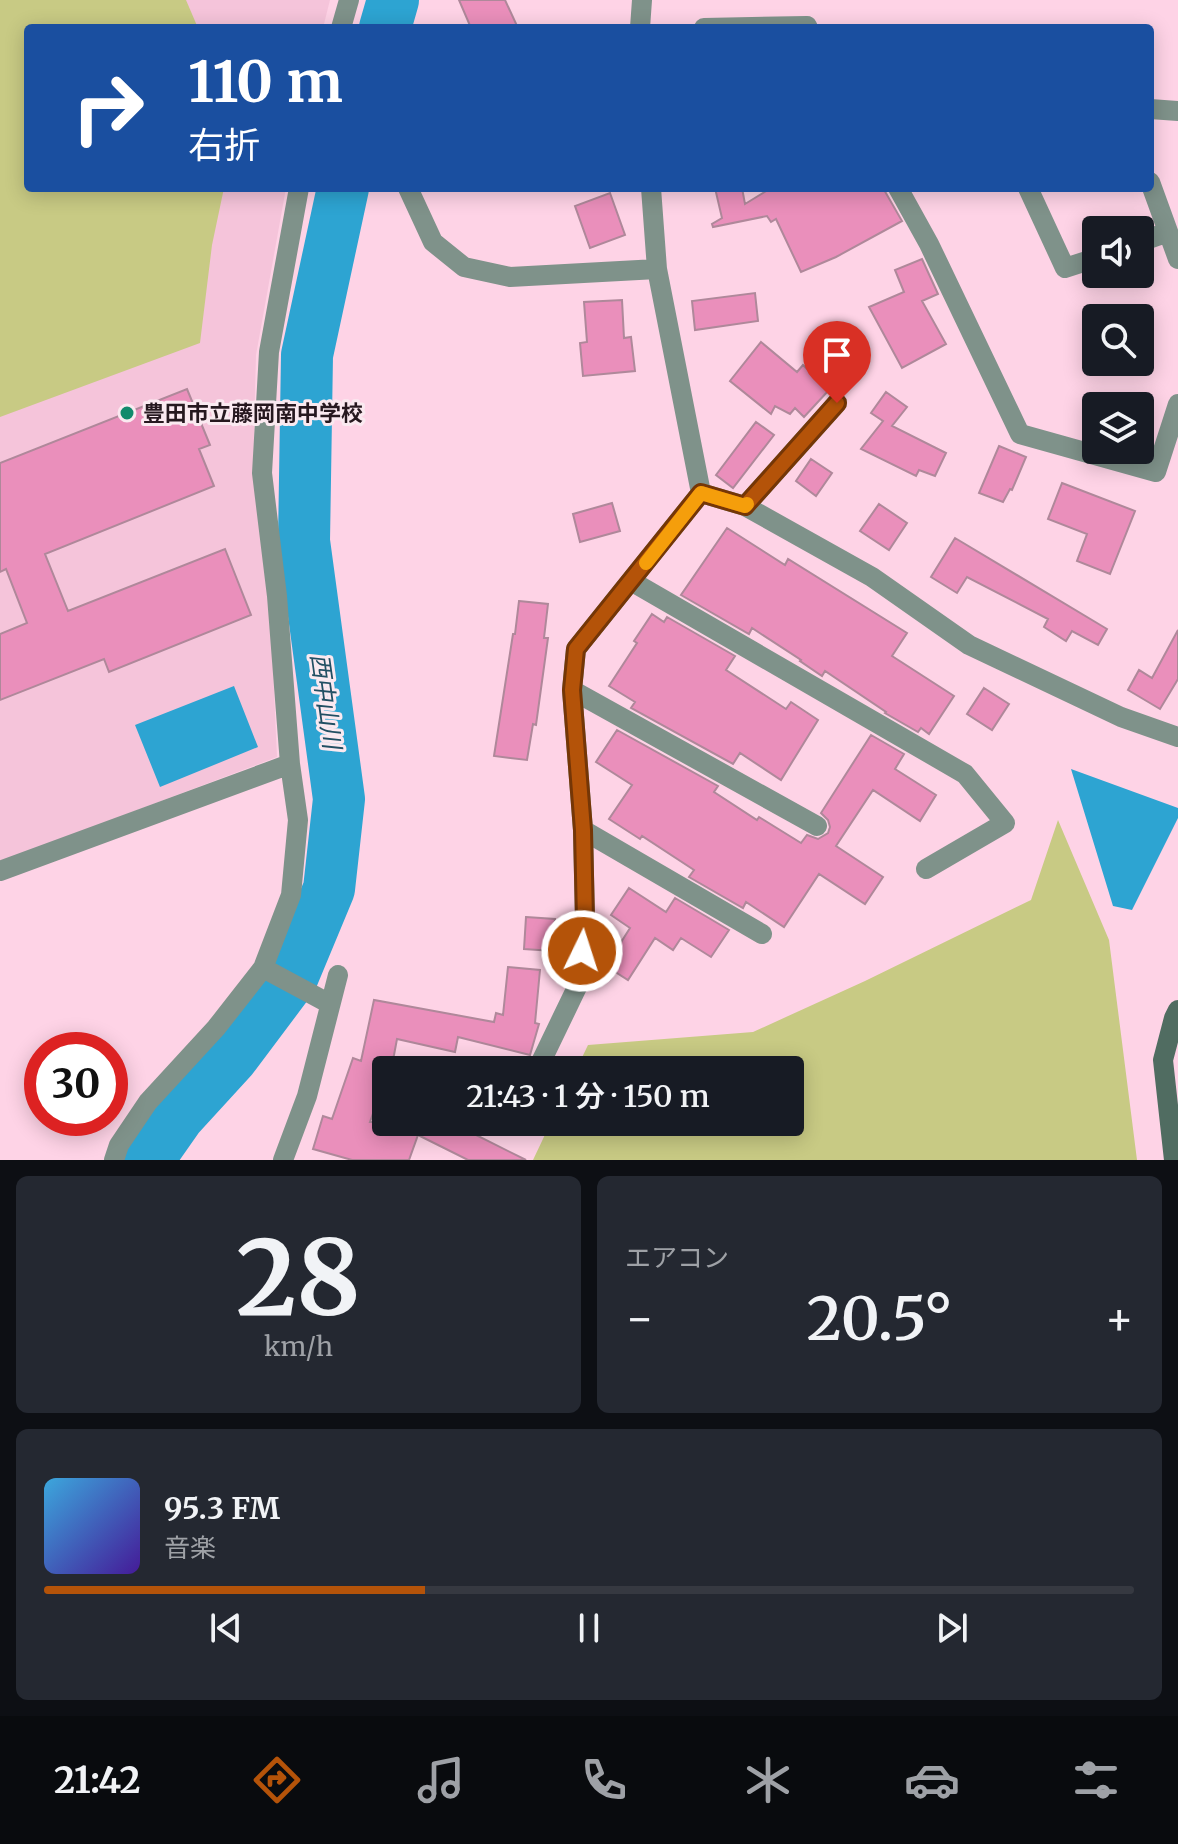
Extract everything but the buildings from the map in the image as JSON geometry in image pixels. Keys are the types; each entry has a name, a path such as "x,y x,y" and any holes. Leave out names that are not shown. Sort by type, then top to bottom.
{"street":[{"path":"342,24 349,0"},
{"path":"640,24 642,0"},
{"path":"1154,109 1178,111"},
{"path":"114,1160 119,1145 148,1102 269,971 291,895 298,820 262,473 269,352 298,192"},
{"path":"410,192 433,242 464,267 510,277 657,269"},
{"path":"544,1056 579,983 585,920 583,830 572,690 576,649 701,493 657,269 651,192"},
{"path":"900,192 929,244 1020,434 1156,472 1178,404"},
{"path":"1030,192 1065,268 1082,263"},
{"path":"1154,192 1178,259"},
{"path":"1154,237 1168,232"},
{"path":"745,506 837,403"},
{"path":"701,493 745,506 872,577 969,645 1121,717 1178,737"},
{"path":"631,581 965,774 1005,823 926,869"},
{"path":"572,690 817,826"},
{"path":"0,871 290,764"},
{"path":"583,830 762,934"},
{"path":"269,971 324,1000"},
{"path":"283,1160 307,1096 324,1000 338,975"},
{"path":"1174,1160 1163,1060 1178,1010"}],"shaded area":[{"name":"豊田市立藤岡南中学校","path":"0,0 330,0 324,24 24,24 24,192 285,192 256,355 253,472 270,602 277,757 0,862"}],"green space":[{"path":"0,0 186,0 196,24 24,24 24,192 223,192 212,245 200,343 0,417"},
{"path":"1058,820 1109,940 1137,1160 533,1160 544,1136 804,1136 804,1056 583,1056 588,1045 753,1032 1031,900"}],"water":[{"path":"234,686 258,747 160,787 135,725"},
{"path":"1071,769 1178,808 1178,818 1132,910 1113,906"}],"waterway":[{"name":"西中山川","path":"386,24 393,0"},
{"name":"西中山川","path":"148,1160 178,1117 232,1058 292,978 329,889 339,799 304,541 307,355 342,192"}],"slow traffic":[{"path":"646,563 701,493 745,506 747,504"}],"place":[{"name":"豊田市立藤岡南中学校","path":"127,413"}],"route":[{"path":"582,951 585,920 583,830 572,690 576,649 701,493 745,506 837,403"}]}
